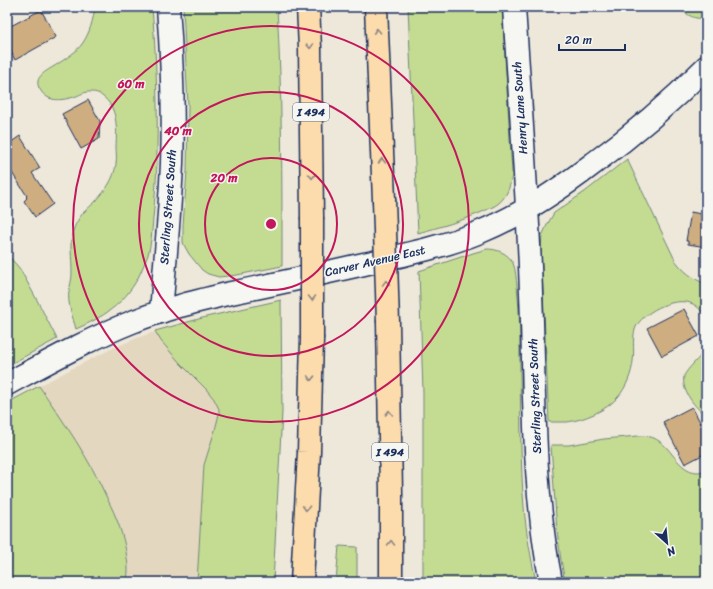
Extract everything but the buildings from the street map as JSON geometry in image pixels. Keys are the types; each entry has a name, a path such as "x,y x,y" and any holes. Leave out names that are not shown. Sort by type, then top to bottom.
{"highway":[{"name":"I 494","path":"302,582 309,452 312,339 310,48 308,7"},
{"name":"I 494","path":"376,7 388,322 391,582"}],"street":[{"name":"Sterling Street South","path":"161,312 172,162 173,117 168,7"},
{"name":"Henry Lane South","path":"514,7 526,209"},
{"name":"Carver Avenue East","path":"7,384 131,322 161,312 217,296 274,285 428,249 481,232 501,223 568,182 630,136 666,105 706,67"},
{"name":"Sterling Street South","path":"526,209 531,293 538,479 544,540 551,582"}],"shaded area":[{"path":"235,310 257,582 41,582 7,403 111,349 137,338 182,323"}],"green space":[{"path":"95,7 152,7 157,98 156,178 150,247 138,278 126,296 112,309 95,320 76,329 69,300 72,276 72,235 74,228 83,213 103,193 113,175 116,160 116,126 114,112 111,106 99,93 87,92 74,97 56,100 44,95 38,86 38,81 42,74 72,54 82,44 91,26"},
{"path":"183,7 277,7 281,104 282,266 219,277 208,274 202,270 189,254 184,245 183,226 187,171 188,106"},
{"path":"408,7 502,7 512,173 507,193 502,200 493,207 467,218 418,233"},
{"path":"679,7 706,7 706,17 695,18"},
{"path":"627,159 675,260 681,268 697,280 706,284 706,317 693,304 686,302 670,303 648,314 642,319 635,329 634,357 631,370 626,385 618,397 602,410 588,417 567,422 549,422 541,248 542,236 554,213 586,191"},
{"path":"487,249 505,254 513,263 515,272 519,318 523,490 527,536 536,582 423,582 423,392 419,271"},
{"path":"7,254 20,269 57,339 7,366"},
{"path":"281,300 282,412 273,582 197,582 204,465 215,430 219,409 214,399 206,389 180,363 161,341 155,331 206,317"},
{"path":"706,350 706,416 687,393 684,376"},
{"path":"39,386 84,454 114,513 120,527 126,550 128,576 126,582 7,582 7,403"},
{"path":"646,436 656,439 668,449 680,464 691,471 698,472 706,470 706,582 565,582 557,531 551,445 569,445 604,439"},
{"path":"339,546 357,547 357,582 336,582"}]}
